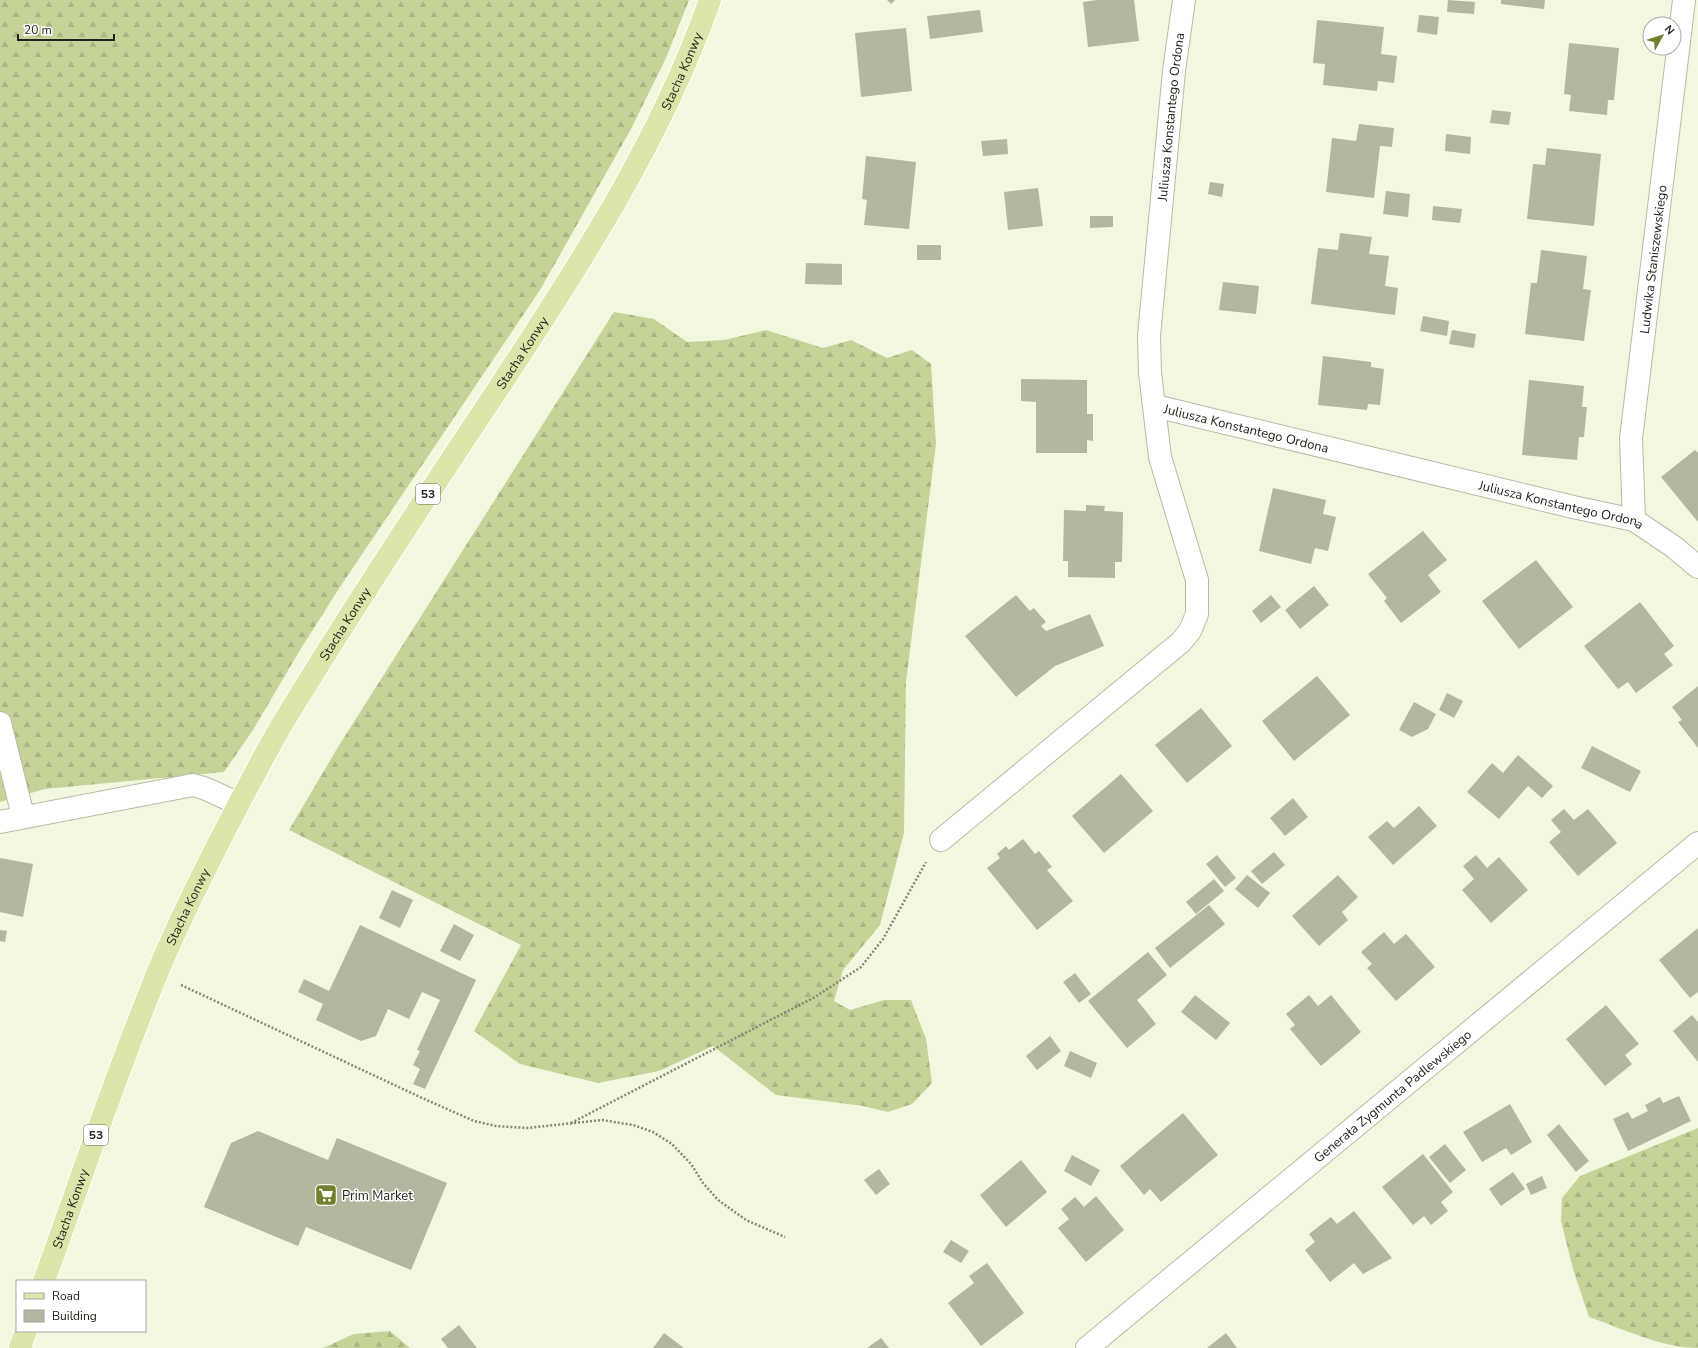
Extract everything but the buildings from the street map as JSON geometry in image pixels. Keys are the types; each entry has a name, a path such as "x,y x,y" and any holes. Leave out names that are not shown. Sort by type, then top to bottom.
{"main road":[{"name":"Stacha Konwy","path":"44,1280 110,1094 158,973 194,891 238,804 279,730 322,660 415,514 558,297 605,220 648,141 687,61 710,0"},
{"path":"20,1348 26,1332"}],"street":[{"name":"Juliusza Konstantego Ordona","path":"1184,0 1174,71 1149,336 1150,373 1155,406 1573,508 1634,520 1674,547 1698,567"},
{"name":"Ludwika Staniszewskiego","path":"1634,520 1632,439 1684,0"},
{"path":"941,840 1181,642 1190,631 1197,614 1196,580 1160,456 1155,406"},
{"path":"0,723 23,816"},
{"path":"0,822 23,816 193,786 204,788 238,804"},
{"name":"Generała Zygmunta Padlewskiego","path":"1087,1348 1698,843"}],"path":[{"path":"568,1124 815,997 861,967 883,940 922,868 941,840"},
{"path":"158,973 474,1121 496,1126 527,1128 602,1120 633,1125 653,1132 672,1144 690,1164 703,1183 718,1200 746,1220 785,1237"}],"green space":[{"path":"0,0 689,0 666,58 631,129 540,290 340,587 300,650 253,730 224,772 45,789 0,802"},
{"path":"614,312 654,319 687,342 724,340 766,330 823,348 851,340 887,358 912,350 931,364 936,444 906,682 904,833 880,925 843,970 834,1001 850,1010 884,1000 911,1000 926,1039 932,1083 912,1104 888,1112 863,1106 776,1095 713,1046 659,1071 598,1083 520,1064 474,1031 521,945 289,830 338,747"},
{"path":"1698,1128 1698,1348 1670,1345 1589,1317 1573,1269 1561,1221 1562,1198 1580,1176"},
{"path":"390,1331 410,1348 323,1348 354,1334"}],"place":[{"name":"Prim Market","path":"326,1195"}]}
